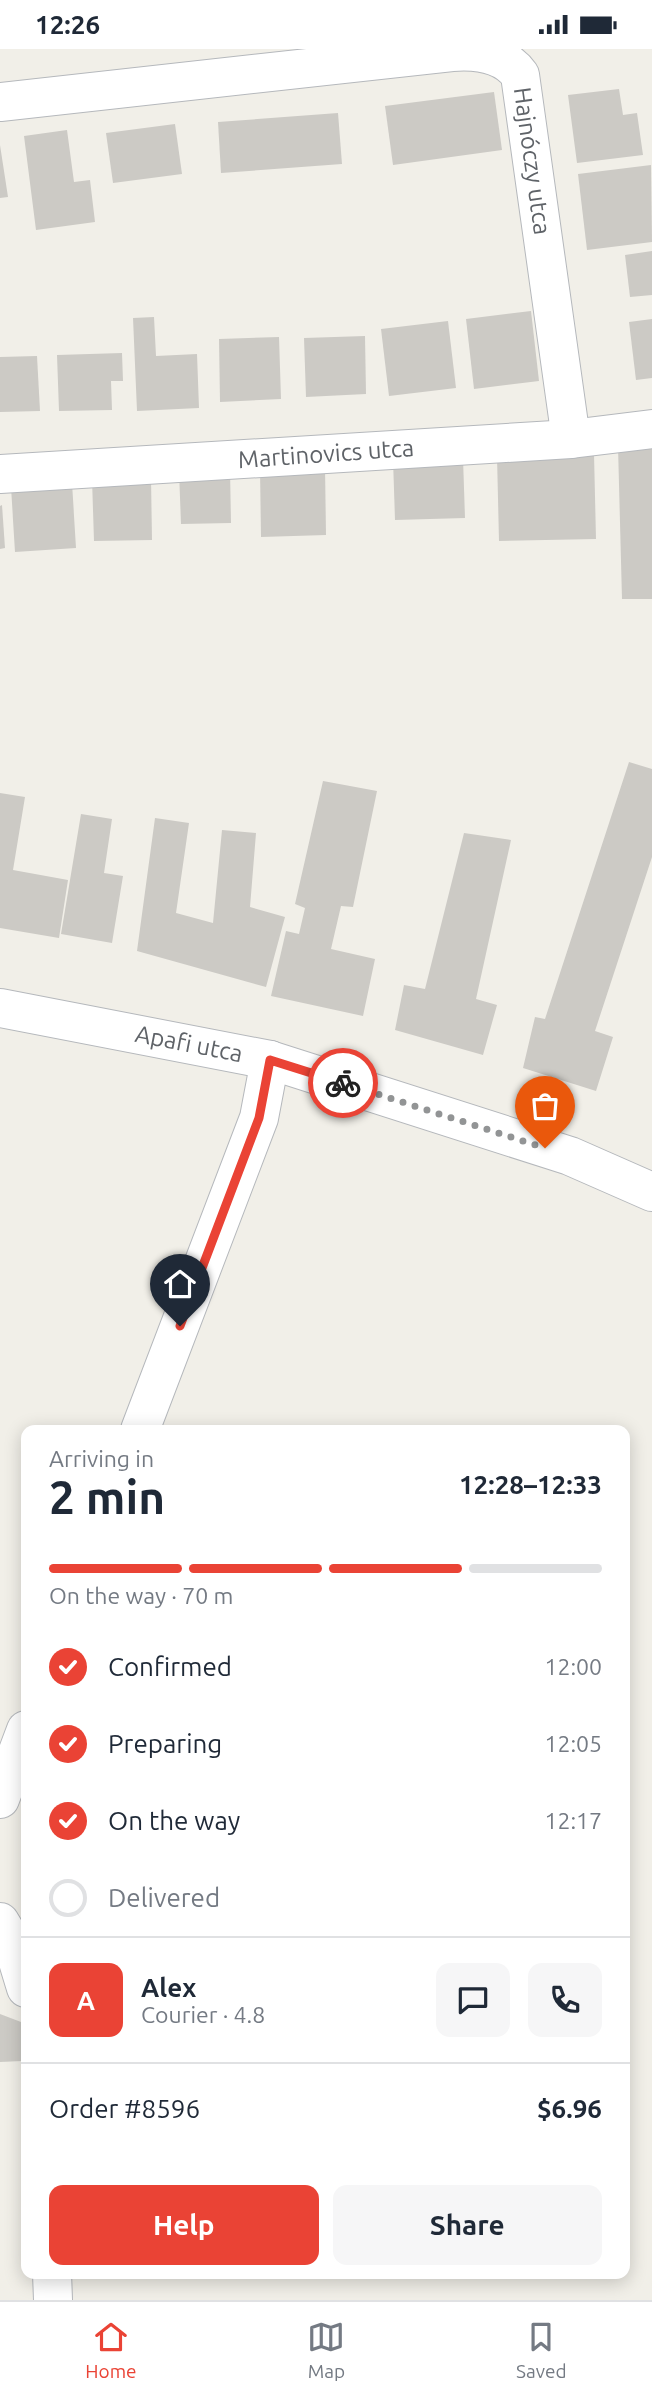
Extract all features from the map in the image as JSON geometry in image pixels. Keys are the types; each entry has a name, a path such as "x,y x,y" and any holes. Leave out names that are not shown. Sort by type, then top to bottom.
{"street":[{"name":"Hajnóczy utca","path":"0,103 452,52 483,54 512,64 520,75 571,439"},
{"name":"Martinovics utca","path":"0,474 571,439 652,429"},
{"name":"Apafi utca","path":"0,1008 270,1060 570,1156 652,1192"},
{"path":"142,1425 259,1118 270,1060"},
{"path":"0,1799 21,1743"},
{"path":"0,1922 12,1942 21,1972"},
{"path":"52,2279 53,2300"}],"building":[{"path":"619,89 623,115 637,113 643,155 577,163 568,95"},
{"path":"494,92 502,150 393,165 385,106"},
{"path":"338,113 342,164 221,173 218,122"},
{"path":"175,124 182,174 113,183 106,133"},
{"path":"67,130 74,182 90,180 95,222 36,230 24,136"},
{"path":"0,145 8,197 0,198"},
{"path":"651,165 652,242 587,250 578,174"},
{"path":"652,251 652,295 630,297 625,255"},
{"path":"531,311 539,381 474,389 466,319"},
{"path":"154,317 156,356 197,354 199,408 137,411 133,318"},
{"path":"652,319 652,378 636,380 629,322"},
{"path":"448,321 456,388 389,396 381,329"},
{"path":"365,336 366,394 306,397 304,338"},
{"path":"279,337 281,399 220,402 219,339"},
{"path":"122,353 123,381 111,381 112,410 59,411 57,355"},
{"path":"37,356 40,411 0,412 0,357"},
{"path":"652,445 652,599 622,599 618,446"},
{"path":"594,454 596,539 499,541 497,456"},
{"path":"463,458 465,518 395,520 393,459"},
{"path":"325,466 326,535 261,537 260,468"},
{"path":"230,469 231,523 181,524 179,471"},
{"path":"151,478 152,540 94,541 92,479"},
{"path":"72,483 76,548 15,552 11,487"},
{"path":"2,505 5,548 0,549 0,506"},
{"path":"629,762 652,769 652,857 595,1031 613,1037 596,1091 523,1068 535,1017 545,1019"},
{"path":"323,781 377,791 353,907 341,906 331,949 375,959 363,1016 271,996 286,931 299,934 305,908 295,904"},
{"path":"0,793 25,797 13,870 68,880 59,938 0,928"},
{"path":"81,814 112,819 104,873 123,876 112,943 61,934"},
{"path":"155,818 189,823 176,913 213,923 222,830 256,833 250,907 285,917 266,987 137,951"},
{"path":"464,833 511,840 476,999 497,1005 483,1055 395,1030 404,985 425,989"},
{"path":"0,2014 21,2022 21,2061 0,2062"}],"way so far":[{"path":"343,1083 545,1148"}],"route":[{"path":"180,1326 259,1118 270,1060 343,1083"}]}
